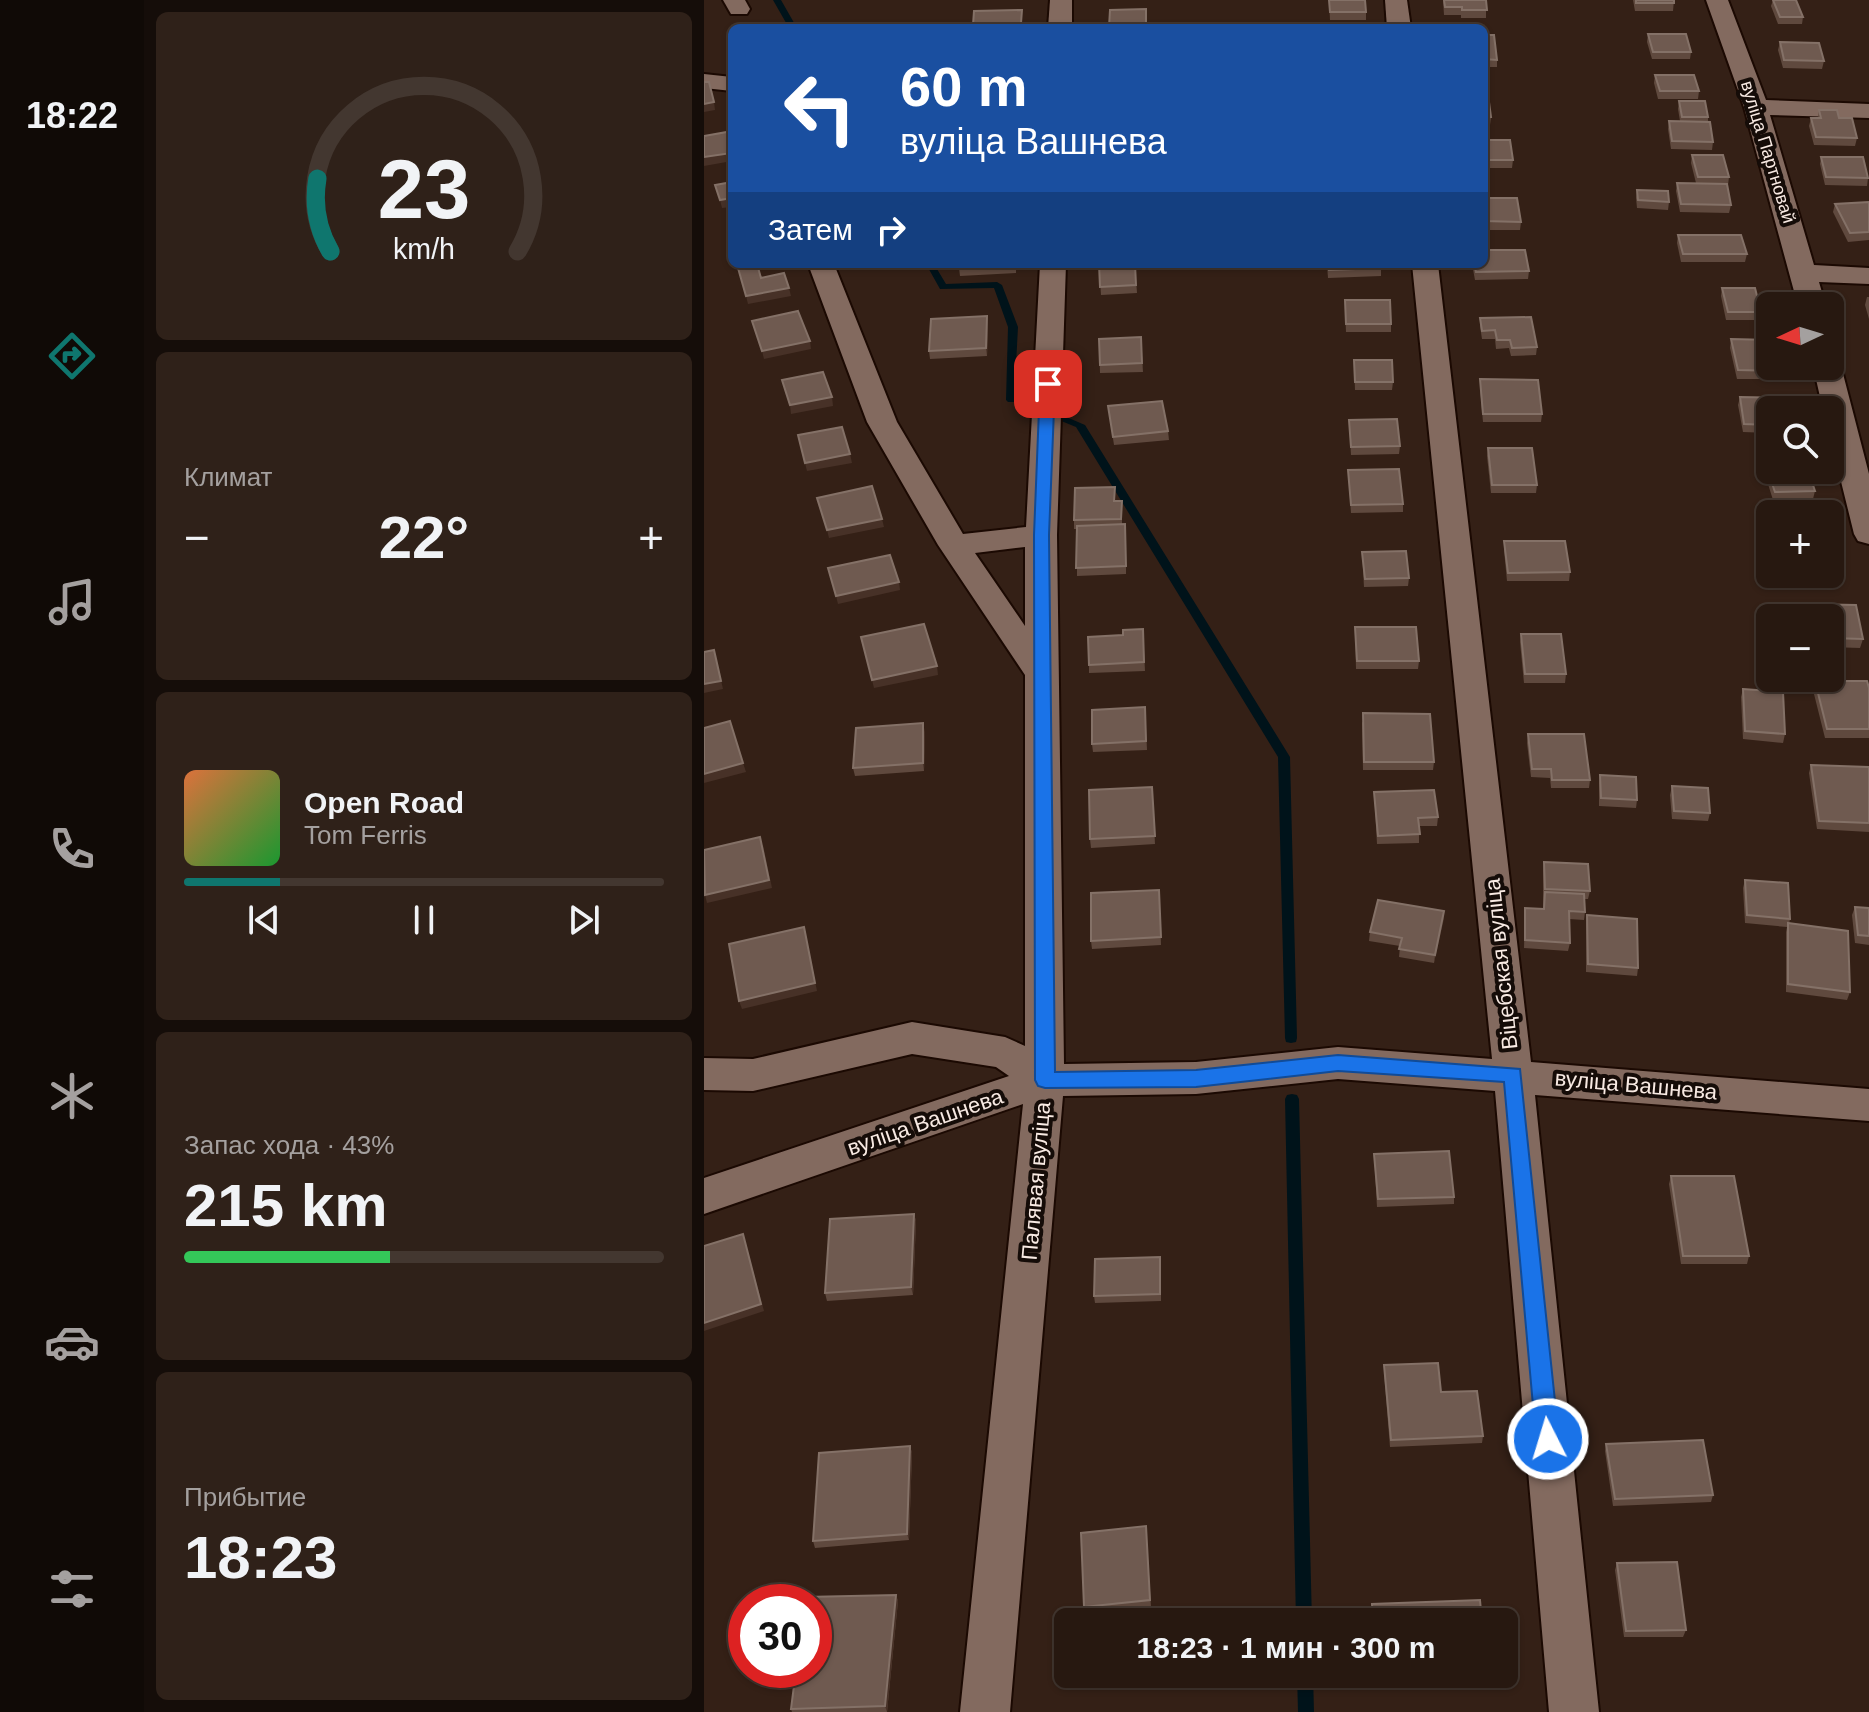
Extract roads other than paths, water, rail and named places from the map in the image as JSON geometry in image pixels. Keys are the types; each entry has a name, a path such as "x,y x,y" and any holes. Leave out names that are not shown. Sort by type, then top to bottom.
{"street":[{"path":"1060,24 1061,0"},
{"path":"1396,0 1399,24"},
{"name":"вуліца Партновай","path":"1717,0 1756,107 1809,292"},
{"path":"704,81 728,84"},
{"path":"1756,107 1869,111"},
{"path":"823,268 882,422 954,545 1043,676"},
{"name":"Палявая вуліца","path":"985,1712 1045,1080 1041,535 1053,268"},
{"name":"Віцебская вуліца","path":"1425,268 1513,1074 1574,1712"},
{"path":"1804,273 1869,276"},
{"path":"1830,380 1869,534"},
{"path":"954,545 1041,535"},
{"path":"704,1074 753,1075 912,1038 1005,1053 1045,1080"},
{"name":"вуліца Вашнева","path":"704,1196 1045,1080 1196,1078 1338,1063 1513,1074 1869,1105"}],"waterway":[{"path":"777,0 791,24"},
{"path":"932,268 943,287 997,285 1013,327 1011,400"},
{"path":"1057,416 1080,425 1284,757 1291,1038"},
{"path":"1292,1099 1304,1608"},
{"path":"1305,1688 1306,1712"}]}
